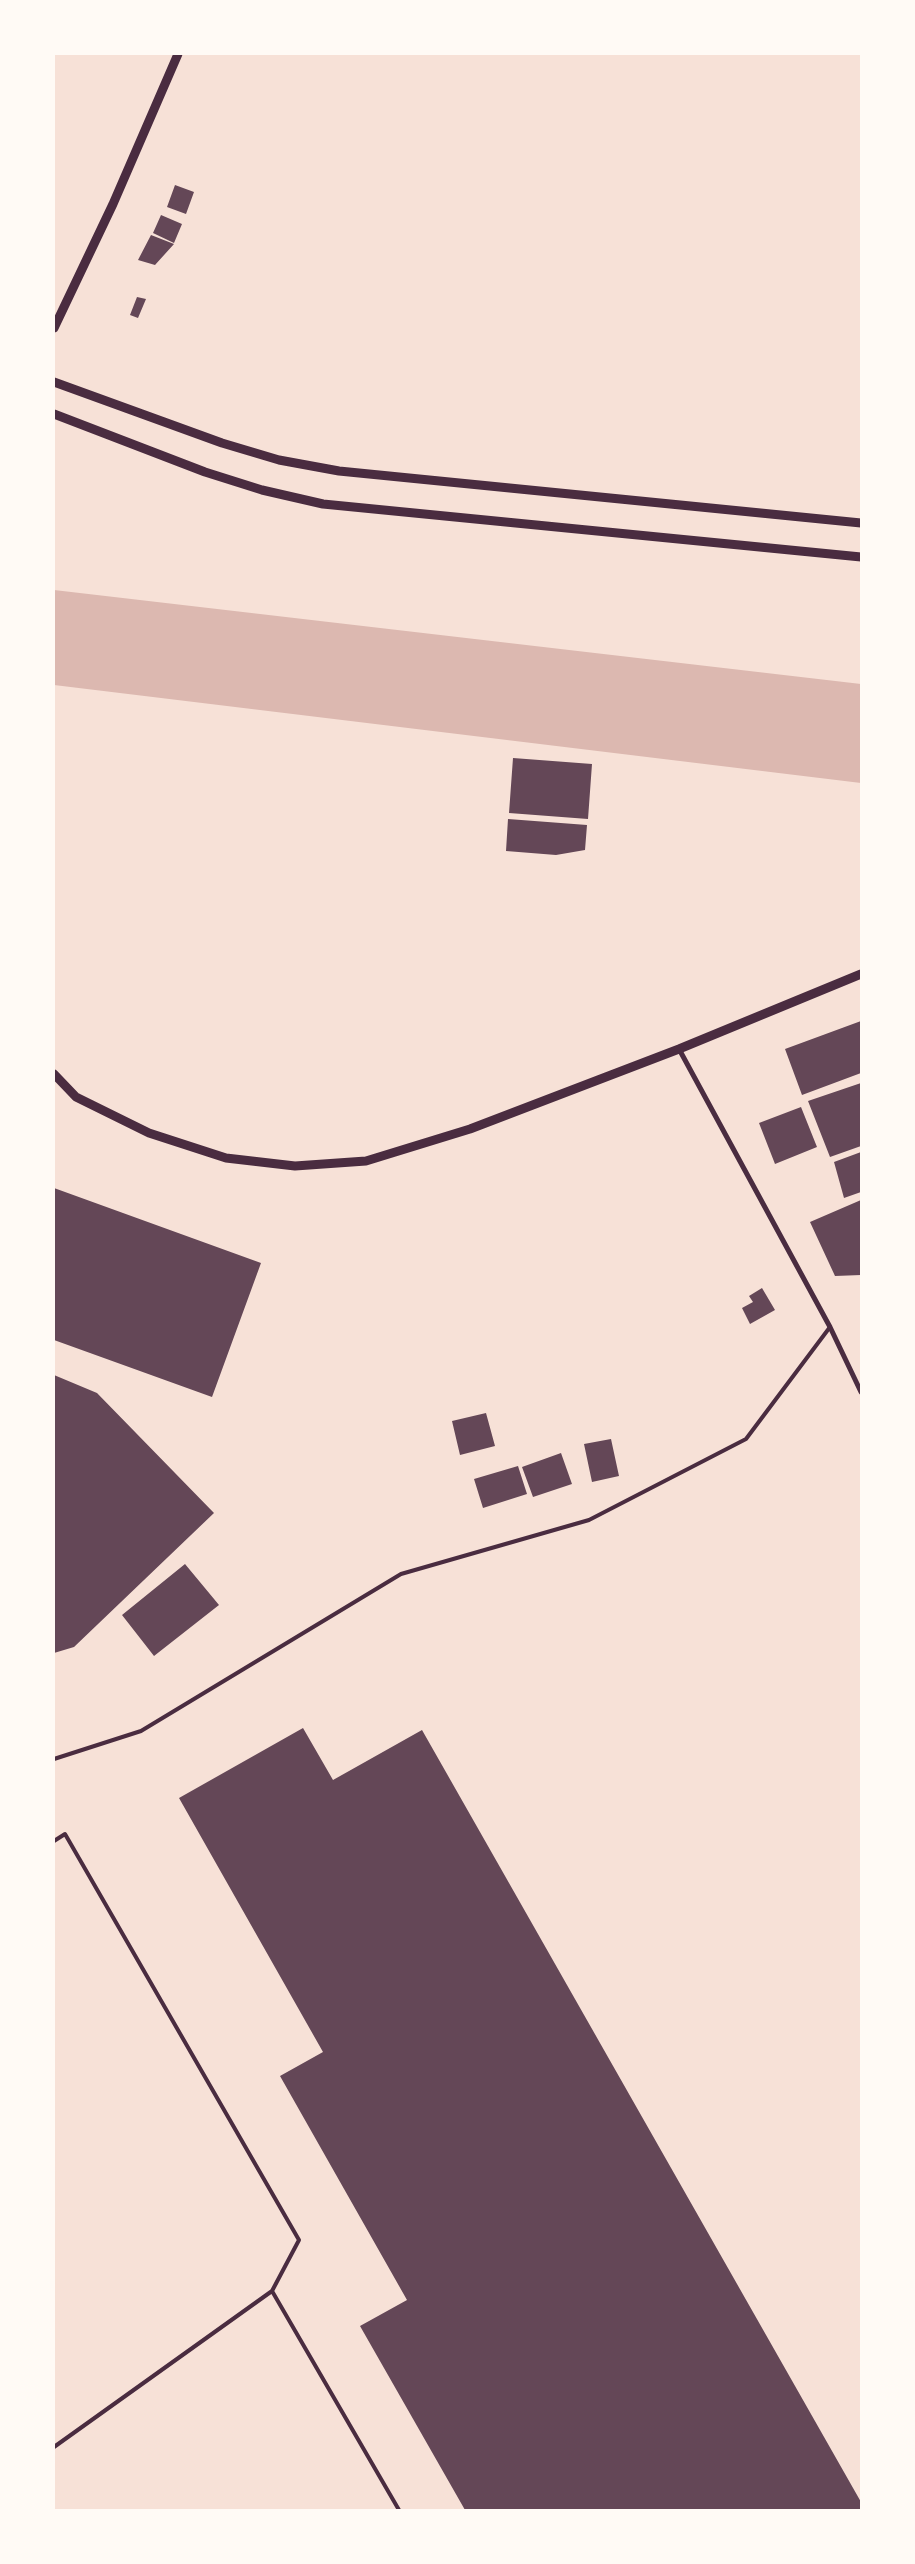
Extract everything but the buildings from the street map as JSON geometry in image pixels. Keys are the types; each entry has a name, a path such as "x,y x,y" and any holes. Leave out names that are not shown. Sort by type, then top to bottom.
{"street":[{"path":"54,328 113,204 178,54"},
{"path":"54,382 231,446 279,460 339,472 861,523"},
{"path":"54,414 205,472 262,490 323,504 861,557"},
{"path":"54,1074 76,1097 149,1133 226,1158 295,1166 366,1161 470,1129 679,1049 861,974"},
{"path":"679,1049 830,1327 861,1392"}],"lane":[{"path":"54,1759 141,1731 401,1574 589,1520 746,1439 830,1327"},
{"path":"54,1841 65,1834 299,2240 272,2291 54,2447"},
{"path":"272,2291 399,2510"}],"shaded area":[{"path":"54,590 861,684 861,783 54,685"}]}
